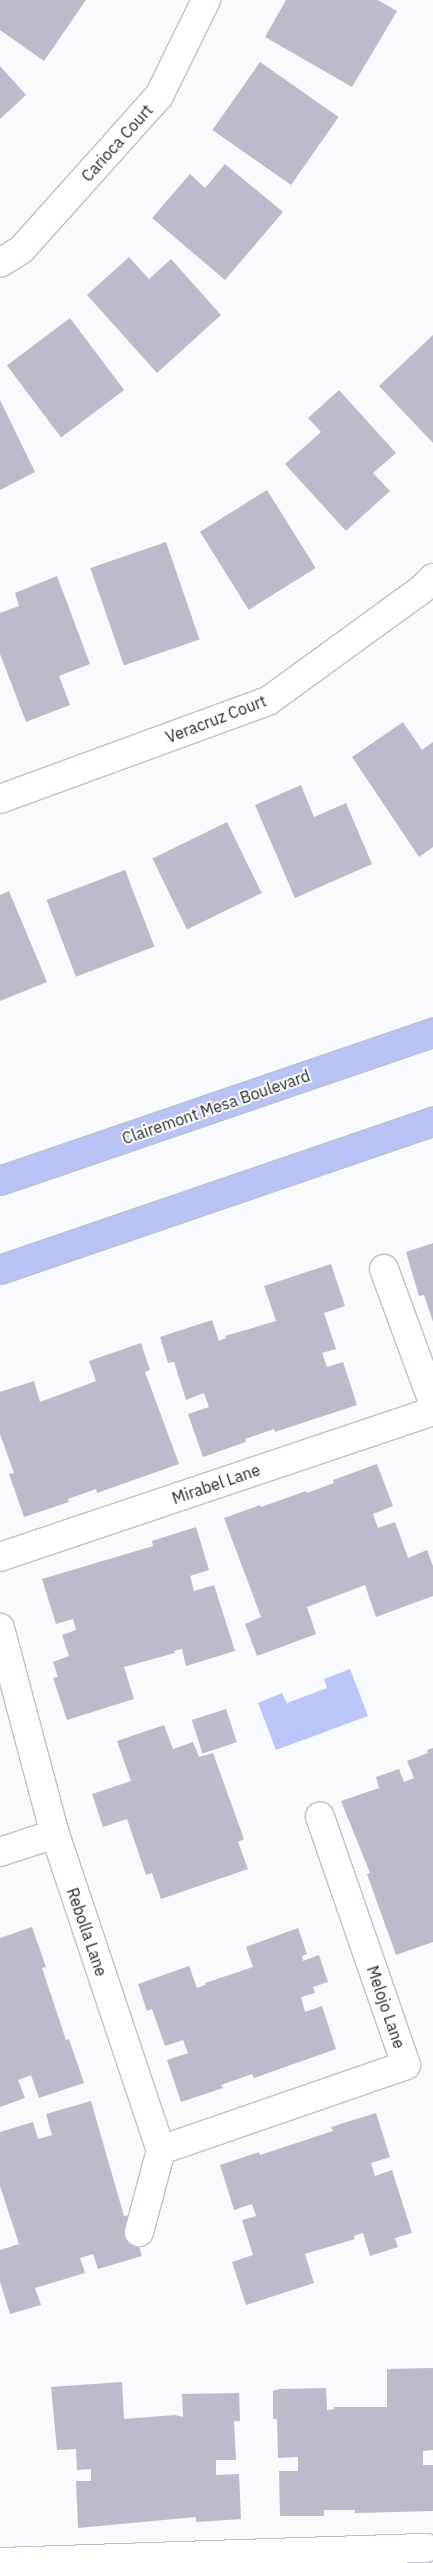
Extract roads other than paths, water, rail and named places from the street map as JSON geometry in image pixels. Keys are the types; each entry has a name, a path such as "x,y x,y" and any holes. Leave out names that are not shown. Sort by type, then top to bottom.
{"main road":[{"name":"Clairemont Mesa Boulevard","path":"0,1181 433,1033"},
{"path":"0,1270 433,1122"}],"street":[{"name":"Carioca Court","path":"0,264 22,249 159,96 206,0"},
{"name":"Veracruz Court","path":"0,799 268,701 421,590 433,578"},
{"path":"384,1270 433,1402"},
{"name":"Mirabel Lane","path":"0,1557 433,1411"},
{"name":"Rebolla Lane","path":"0,1628 54,1834 161,2150"},
{"name":"Melojo Lane","path":"161,2150 406,2065 320,1816"},
{"path":"0,1852 54,1834"},
{"path":"140,2232 161,2150"},
{"path":"0,2562 426,2548"}],"water":[{"path":"350,1669 368,1716 276,1750 258,1703 282,1693 287,1703 327,1688 324,1679"}]}
